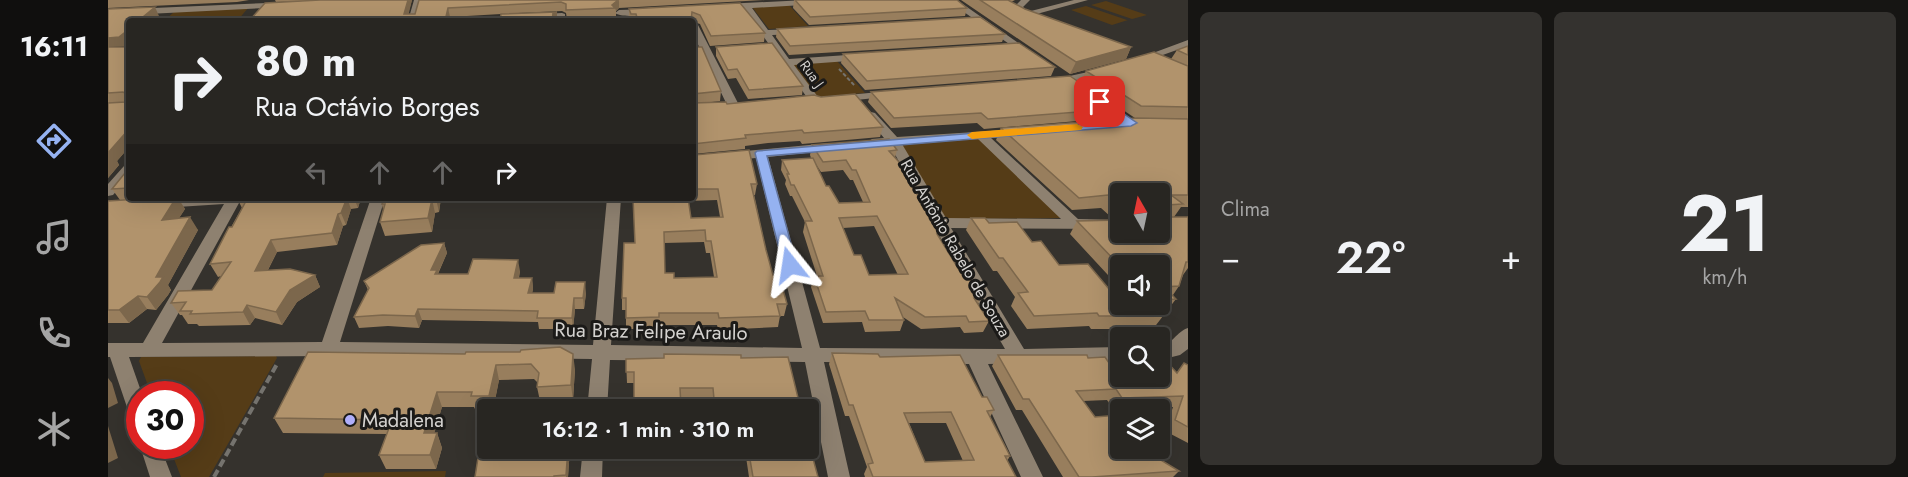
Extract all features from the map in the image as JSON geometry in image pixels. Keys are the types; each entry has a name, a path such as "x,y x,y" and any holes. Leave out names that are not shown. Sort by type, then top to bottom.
{"street":[{"path":"413,18 418,0"},
{"path":"716,7 775,2 852,0"},
{"path":"951,0 1035,58"},
{"path":"1026,0 1019,6 1020,11 1041,22"},
{"path":"1025,15 1084,0"},
{"path":"108,13 266,6"},
{"name":"Rua J","path":"746,6 786,62 809,101 859,97"},
{"path":"163,18 172,10"},
{"path":"619,13 664,10"},
{"path":"519,18 562,15"},
{"path":"967,20 979,20"},
{"path":"765,33 804,30"},
{"path":"696,31 735,107"},
{"path":"1165,63 1139,59 1188,43"},
{"path":"763,47 774,46"},
{"path":"1006,47 1018,46"},
{"path":"696,52 716,50"},
{"path":"786,62 877,56"},
{"path":"1052,69 1137,123 1108,125"},
{"path":"1046,82 1077,87 1108,70"},
{"path":"859,97 898,94"},
{"name":"Rua Antônio Rabelo de Souza","path":"859,97 894,142 939,223 1018,355"},
{"path":"696,160 1027,131"},
{"path":"981,135 1075,224"},
{"path":"761,153 813,355 839,477"},
{"path":"108,192 126,172"},
{"path":"142,206 213,201"},
{"path":"149,349 241,201"},
{"path":"329,349 377,201"},
{"path":"598,399 614,201"},
{"path":"939,223 1110,224"},
{"path":"1170,352 1181,347 1188,335"},
{"name":"Rua Braz Felipe Araulo","path":"112,350 329,349 975,357 1110,354"},
{"path":"112,350 126,383"},
{"path":"975,357 1032,477"},
{"path":"155,459 161,477"},
{"path":"591,477 592,459"}],"path":[{"path":"830,59 859,97"},
{"path":"214,477 286,349"}],"shaded area":[{"path":"1106,1 1147,15 1132,19 1091,5"},
{"path":"789,5 808,26 769,29 752,7"},
{"path":"1086,6 1128,20 1112,25 1071,10"},
{"path":"249,7 240,18 167,18 175,11"},
{"path":"837,61 865,93 815,97 791,64"},
{"path":"980,138 1062,218 945,219 902,145"},
{"path":"276,356 277,358 209,477 181,477 174,459 204,459 204,381 146,381 139,361 141,357"},
{"path":"446,471 445,477 323,477 325,473"}],"building":[{"path":"320,0 408,0 404,14 415,14 419,0 618,0 612,5 615,8 566,10 566,4 561,2 448,8 446,18 252,18 265,3"},
{"path":"795,0 957,0 967,8 810,17"},
{"path":"980,0 1008,0 1025,9 1131,47 1076,62"},
{"path":"740,3 765,33 711,36 700,15 692,12 691,18 637,18 636,14 631,14 629,9"},
{"path":"155,7 142,18 126,18 126,31 119,37 108,38 108,9"},
{"path":"557,12 553,13 552,18 500,18 501,14"},
{"path":"980,17 1005,34 790,46 777,29"},
{"path":"772,43 803,86 749,90 737,69 728,70 716,47"},
{"path":"1019,43 1055,67 867,81 843,54"},
{"path":"1188,46 1188,55 1177,50"},
{"path":"108,47 126,47 126,94 123,92 108,93"},
{"path":"696,47 702,47 721,91 696,94"},
{"path":"1154,52 1188,66 1188,107 1141,106 1086,71"},
{"path":"1070,76 1118,109 988,119 981,113 894,118 871,92"},
{"path":"126,94 126,132 108,153 108,103 125,102"},
{"path":"855,94 883,127 745,135 746,138 696,144 696,103 726,102 727,104 814,95 821,97"},
{"path":"1137,118 1188,119 1188,195 1171,195 1183,204 1170,205 1170,183 1110,183 1110,197 1079,198 1001,128"},
{"path":"889,139 897,150 889,151 899,162 939,234 937,234 961,273 966,273 981,297 974,298 989,321 969,322 966,316 925,317 895,298 904,320 869,320 865,311 826,312 814,276 823,276 805,221 812,221 794,185 791,185 787,174 789,174 782,160 813,158 826,186 829,186 839,203 870,202 856,170 852,170 846,160 823,162 812,145","holes":["877,216 908,274 869,275 861,255 854,255 839,218"]},
{"path":"749,150 757,184 751,184 766,250 773,275 779,275 787,304 777,304 780,316 719,318 718,313 659,313 659,317 626,318 626,298 622,298 624,243 635,243 633,201 688,201 691,218 723,217 718,189 696,189 696,155","holes":["705,230 706,241 711,241 717,277 674,278 674,273 665,273 664,232"]},
{"path":"126,172 126,188 112,189"},
{"path":"108,201 174,201 162,220 190,217 156,277 163,277 160,282 147,297 138,296 119,310 108,310"},
{"path":"246,201 346,201 341,213 338,214 332,233 271,240 255,271 290,269 315,275 290,290 276,312 247,305 243,312 190,314 192,311 180,311 186,302 171,303 178,291 212,290 231,262 210,264 229,227 232,227"},
{"path":"383,201 432,201 428,218 380,222 385,204 382,204"},
{"path":"1170,217 1188,217 1188,262 1186,262 1179,286 1170,287 1170,255 1110,256 1077,221 1110,220 1110,243 1170,243"},
{"path":"971,218 985,218 989,223 1017,222 1032,242 1041,241 1059,265 1088,264 1110,289 1110,315 1163,316 1099,316 1097,313 1034,316 1018,293 1028,292 1003,258 999,258"},
{"path":"444,243 431,270 437,270 435,274 468,274 473,259 518,260 514,278 532,278 528,293 554,293 556,282 585,282 583,298 574,298 572,318 537,318 538,311 418,309 415,316 354,317 369,288 364,281 421,245"},
{"path":"560,347 573,354 571,385 537,387 539,373 531,364 496,365 489,396 471,396 472,392 437,392 424,433 437,433 430,455 379,455 392,420 274,418 308,352 465,354 466,352 520,352 521,350"},
{"path":"832,353 878,354 880,357 960,355 982,397 987,397 994,410 987,411 1010,456 1005,456 1016,477 873,477 868,464 873,463 853,405 849,405","holes":["951,412 974,460 925,462 904,413"]},
{"path":"664,354 741,355 741,358 788,357 798,399 714,399 713,388 680,388 681,399 634,399 634,372 626,372 626,359 664,358"},
{"path":"998,355 1105,357 1110,363 1110,387 1170,387 1170,365 1177,373 1184,363 1188,365 1188,427 1175,420 1183,396 1122,398 1116,389 1076,391 1095,417 1110,416 1110,459 1159,459 1179,471 1079,477 1029,399 1023,399"},
{"path":"478,459 567,459 566,475 475,477"},
{"path":"750,459 813,459 818,477 753,477"}],"slow traffic":[{"path":"972,135 1077,127"}],"place":[{"name":"Madalena","path":"350,420"}],"route":[{"path":"790,265 761,153 1131,123 1100,102"}]}
